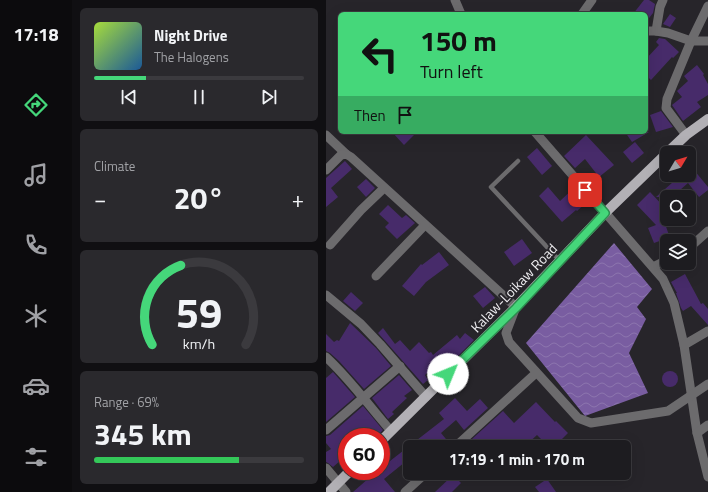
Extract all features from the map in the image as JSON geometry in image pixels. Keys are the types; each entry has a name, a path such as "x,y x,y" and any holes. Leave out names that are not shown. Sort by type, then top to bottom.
{"main road":[{"name":"Kalaw-Loikaw Road","path":"674,146 686,135 708,119"},
{"name":"Kalaw-Loikaw Road","path":"391,431 516,308 605,213 660,160"},
{"path":"329,492 341,480"}],"street":[{"path":"455,0 460,12"},
{"path":"583,12 592,0"},
{"path":"656,31 660,7 664,0"},
{"path":"686,135 666,108 667,98 691,41 708,6"},
{"path":"648,31 668,33 691,41 708,41"},
{"path":"537,134 663,279 674,303 684,345 697,433 708,477"},
{"path":"326,135 516,308 506,333 508,342 578,418 591,423 668,411 708,384"},
{"path":"326,170 341,155 346,154"},
{"path":"330,245 361,210 384,188"},
{"path":"376,276 425,225"},
{"path":"696,242 708,231"},
{"path":"653,267 660,264"},
{"path":"326,295 361,324 426,396"},
{"path":"684,345 708,331"},
{"path":"326,357 363,397 391,431"},
{"path":"326,430 400,366"},
{"path":"463,440 536,373"},
{"path":"697,433 708,425"},
{"path":"326,468 346,492"},
{"path":"405,492 418,480"}],"lane":[{"path":"518,161 491,187 560,261"}],"water":[{"path":"614,243 652,289 637,307 646,319 629,353 648,393 585,416 526,343"}],"building":[{"path":"644,0 649,0 655,4 653,13 648,19 648,12 635,12"},
{"path":"670,14 676,18 670,27 663,24"},
{"path":"659,38 665,39 679,52 673,58 672,57 651,80 648,77 648,57 659,45 656,42"},
{"path":"697,65 704,74 703,75 708,84 708,95 697,102 701,107 683,121 672,105 682,97 677,91 688,81 684,76"},
{"path":"661,111 673,127 656,132 650,115"},
{"path":"394,134 415,134 404,145"},
{"path":"626,134 646,134 632,142"},
{"path":"586,135 614,165 599,177 585,159 575,168 564,156"},
{"path":"635,142 644,153 632,163 623,152"},
{"path":"537,148 552,166 542,175 527,157"},
{"path":"345,161 352,169 331,188 338,197 326,207 326,178"},
{"path":"696,172 708,187 708,190 699,197 696,193 696,190 694,190 688,183 680,190 664,190 673,182 696,182"},
{"path":"366,179 375,188 366,197 357,187"},
{"path":"548,187 560,201 574,188 587,202 562,222 539,196"},
{"path":"650,192 660,203 660,226 666,226 669,234 660,234 660,241 654,243 648,228 656,225 637,205"},
{"path":"388,205 402,218 406,215 415,223 397,239 385,227 389,223 379,214"},
{"path":"522,239 532,253 514,266 504,252"},
{"path":"439,252 449,265 426,282 414,296 402,286 421,264 422,265"},
{"path":"685,274 701,304 703,303 708,309 708,325 691,306 683,311 681,308 677,293 671,282"},
{"path":"485,287 495,298 483,308 473,296"},
{"path":"351,292 363,303 355,311 343,301"},
{"path":"350,323 376,348 391,366 364,389 339,361 326,351 326,334 334,342 337,340 339,341"},
{"path":"383,328 395,344 400,340 410,351 419,342 429,353 431,352 433,355 457,335 460,339 465,333 474,340 449,365 444,359 425,375 428,380 423,384 378,333"},
{"path":"670,371 676,373 678,379 676,385 670,387 664,385 662,379 664,373"},
{"path":"333,372 355,397 326,422 326,378"},
{"path":"399,375 412,390 404,396 407,398 392,412 394,414 388,419 372,398"},
{"path":"455,398 467,411 480,399 488,408 464,430 456,420 441,433 447,440 417,440 444,419 439,413"},
{"path":"536,402 568,433 561,440 542,440 537,435 532,440 472,439 503,411 514,423"},
{"path":"363,406 381,428 338,428 338,463 333,467 326,462 326,452 331,449 326,443 326,436 330,435"},
{"path":"403,451 403,464 390,474 390,461"},
{"path":"367,480 385,480 395,492 353,492"},
{"path":"448,480 458,480 461,483 452,492 435,492"},
{"path":"548,480 556,492 539,492 535,487"}],"route":[{"path":"448,374 516,308 605,213 585,190"}]}
